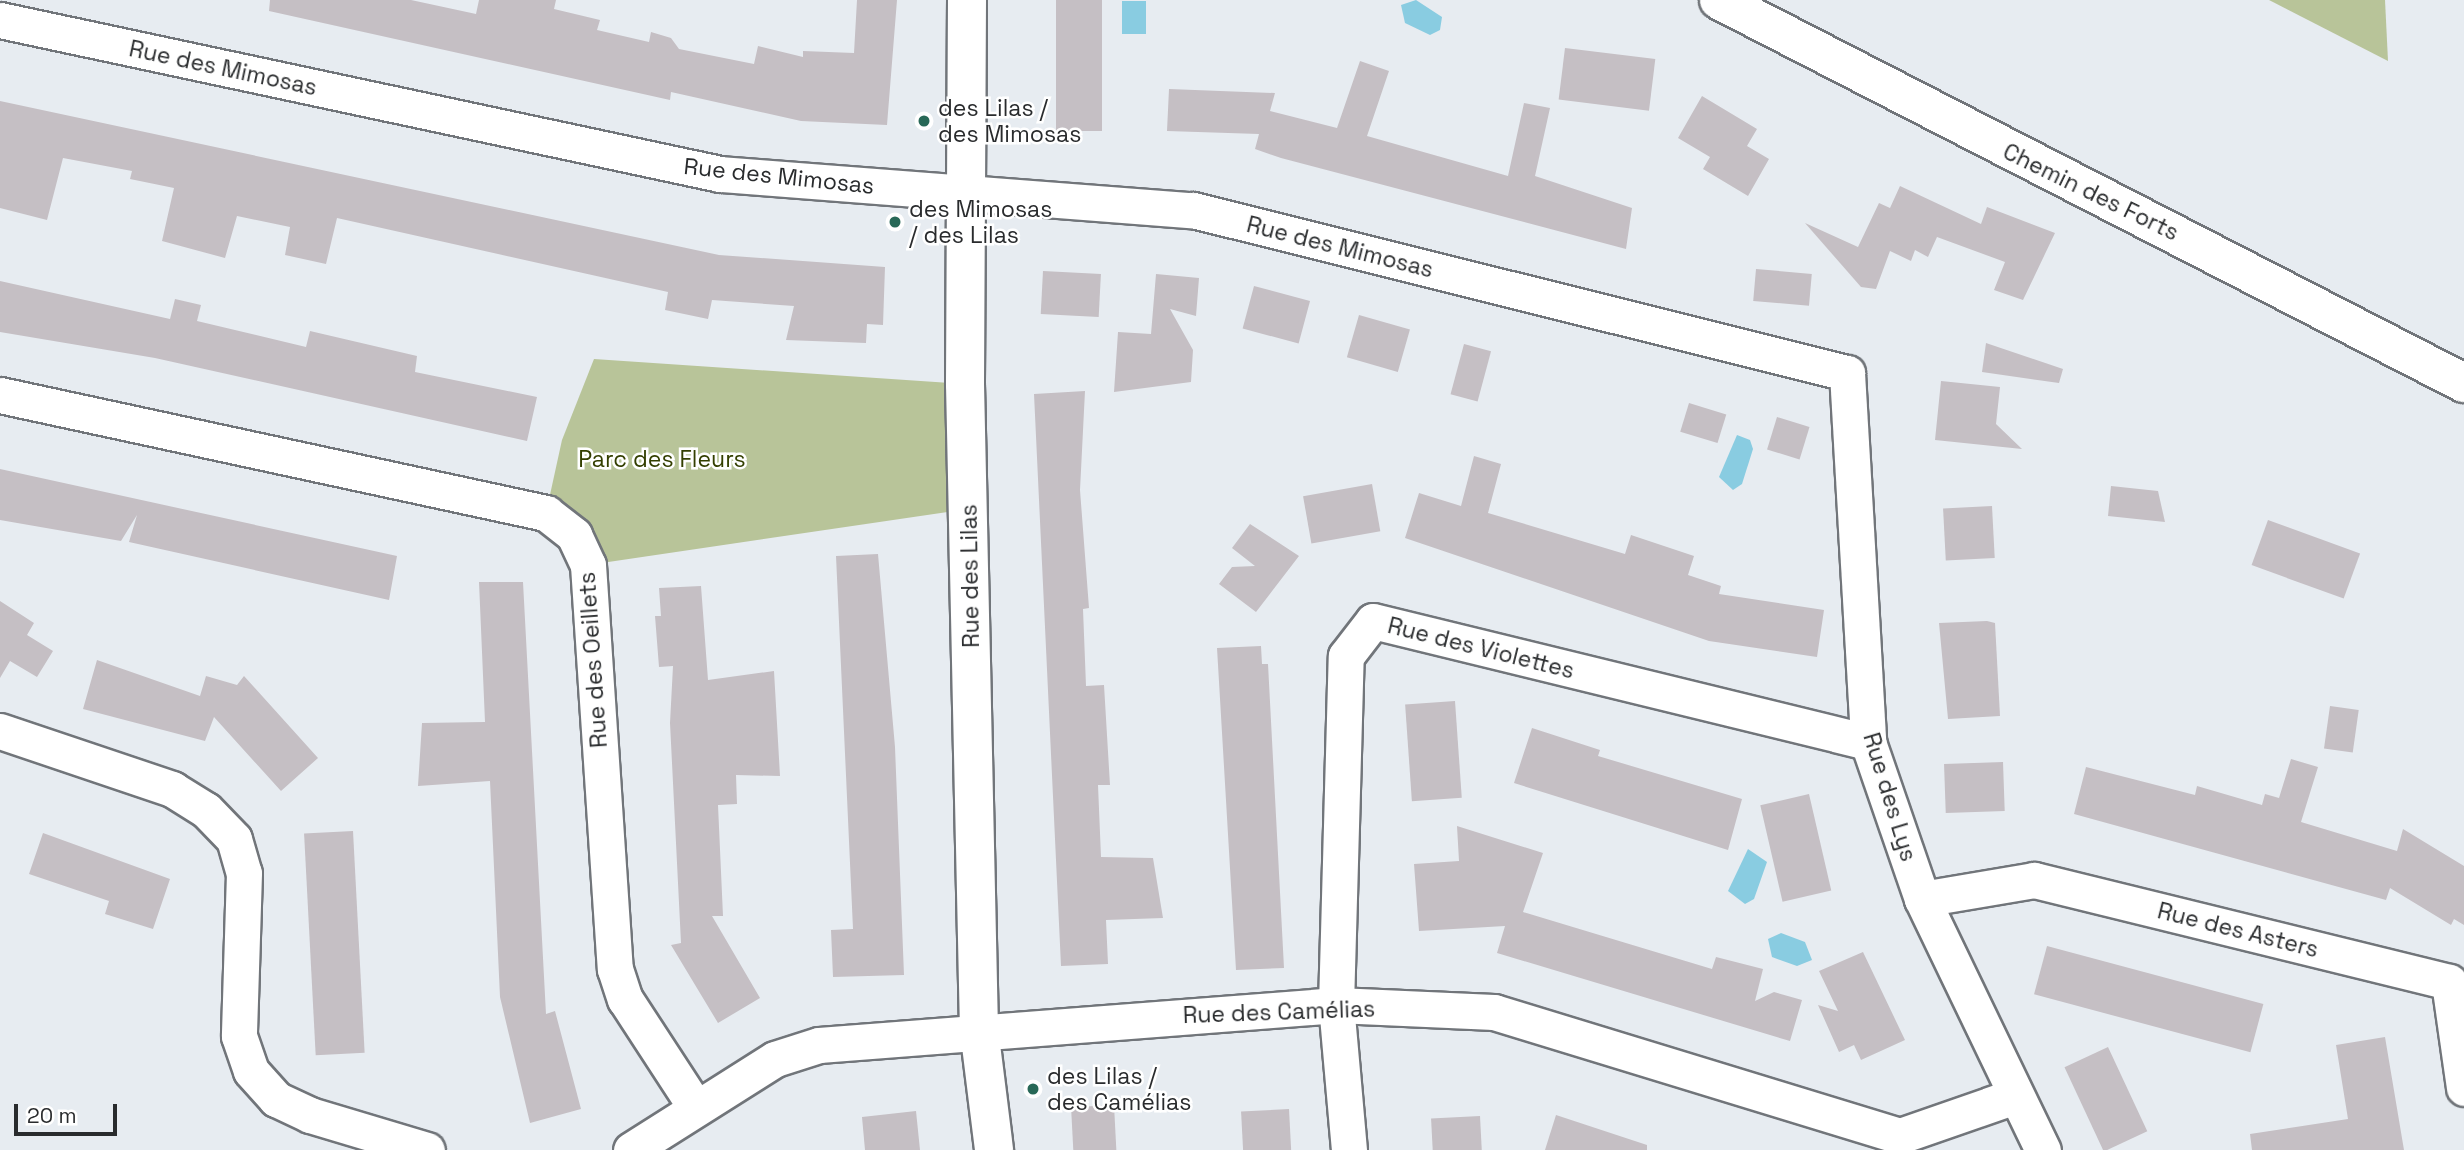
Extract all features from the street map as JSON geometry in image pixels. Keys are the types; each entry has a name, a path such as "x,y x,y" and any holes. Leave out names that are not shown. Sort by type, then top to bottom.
{"street":[{"name":"Rue des Lilas","path":"967,0 969,193 965,384 979,1029 994,1150"},
{"name":"Chemin des Forts","path":"1719,0 2464,383"},
{"name":"Rue des Mimosas","path":"0,20 720,174 1194,210 1847,373"},
{"name":"Rue des Lys","path":"1847,373 1868,741 1922,899 2043,1150"},
{"name":"Rue des Oeillets","path":"0,396 546,513 574,535 588,565 615,969 625,999 695,1108"},
{"name":"Rue des Violettes","path":"1349,1150 1336,1005 1346,656 1373,621 1868,741"},
{"path":"0,731 172,789 205,810 234,839 244,873 239,1036 251,1071 276,1099 310,1115 427,1150"},
{"name":"Rue des Asters","path":"1922,899 2034,880 2449,982 2464,1088"},
{"name":"Rue des Camélias","path":"631,1150 775,1059 819,1045 979,1029 1336,1005 1494,1012 1899,1136 2015,1096"}],"green space":[{"path":"2269,0 2385,0 2388,61"},
{"name":"Parc des Fleurs","path":"594,359 965,384 968,509 588,565 546,513 562,440"}],"water":[{"path":"1416,0 1442,17 1440,30 1430,35 1405,23 1401,5"},
{"path":"1122,1 1146,1 1146,34 1122,34"},
{"path":"1737,435 1750,440 1753,449 1742,484 1733,490 1719,477"},
{"path":"1748,849 1767,862 1754,899 1745,904 1728,891"},
{"path":"1781,933 1805,942 1812,960 1797,966 1772,957 1768,939"}],"building":[{"path":"270,0 411,0 476,14 479,0 556,0 554,9 600,20 597,30 649,42 651,32 671,38 679,49 754,64 758,46 803,57 803,51 854,53 857,0 897,0 887,125 801,121 671,92 670,100 269,11"},
{"path":"1056,0 1102,0 1102,131 1056,131"},
{"path":"1565,48 1655,59 1649,111 1559,100"},
{"path":"1360,61 1389,71 1367,136 1508,176 1524,103 1550,108 1535,176 1632,208 1626,249 1281,158 1255,149 1259,134 1167,131 1169,89 1275,93 1270,111 1337,128"},
{"path":"1702,96 1757,129 1747,146 1769,159 1748,196 1703,169 1710,157 1678,138"},
{"path":"0,101 719,255 885,267 883,325 867,324 866,343 786,340 794,306 712,300 708,319 665,310 668,292 337,218 326,264 285,255 290,227 237,216 225,258 162,241 174,188 130,179 132,171 63,158 47,220 0,208"},
{"path":"1900,186 1981,224 1987,207 2055,233 2023,300 1994,290 2005,262 1937,237 1928,257 1915,250 1911,261 1890,251 1876,289 1861,287 1805,223 1858,247 1879,203 1890,208"},
{"path":"1756,269 1812,274 1809,306 1753,301"},
{"path":"1043,271 1101,274 1099,317 1041,314"},
{"path":"1156,274 1199,278 1196,316 1170,309 1193,350 1191,382 1114,392 1118,332 1151,334"},
{"path":"0,281 170,319 175,299 201,305 197,321 306,347 310,331 417,356 415,372 537,397 527,441 155,358 0,332"},
{"path":"1254,286 1310,301 1299,344 1243,329"},
{"path":"1359,315 1410,330 1398,372 1347,357"},
{"path":"1986,343 2063,369 2059,383 1982,372"},
{"path":"1464,344 1491,351 1478,401 1451,394"},
{"path":"1941,381 2000,387 1996,424 2022,449 1935,440"},
{"path":"1085,391 1080,490 1089,608 1083,609 1086,686 1104,685 1110,785 1098,785 1101,857 1153,858 1163,918 1106,920 1108,964 1061,966 1034,394"},
{"path":"1689,403 1726,414 1718,443 1680,432"},
{"path":"1777,417 1810,427 1800,459 1767,450"},
{"path":"1474,456 1501,464 1488,513 1625,554 1631,535 1694,556 1688,575 1721,586 1719,594 1824,610 1817,657 1709,641 1405,538 1419,493 1461,506"},
{"path":"0,469 397,556 389,600 129,542 137,515 121,541 0,520"},
{"path":"1372,484 1380,531 1311,543 1303,496"},
{"path":"2111,486 2158,491 2165,522 2108,516"},
{"path":"1992,506 1995,558 1946,560 1943,509"},
{"path":"2268,520 2360,554 2344,599 2252,565"},
{"path":"1250,524 1299,556 1256,612 1219,584 1232,567 1255,566 1232,548"},
{"path":"878,554 895,747 904,975 833,977 831,930 853,929 836,556"},
{"path":"479,582 523,582 546,1014 555,1011 581,1109 530,1123 500,997 490,781 418,786 422,723 485,722"},
{"path":"701,586 708,680 774,671 780,776 736,775 737,804 718,805 723,916 712,916 760,998 718,1023 671,945 681,943 670,723 673,666 659,667 655,616 661,616 659,588"},
{"path":"0,601 34,623 27,635 53,651 37,677 10,661 0,678"},
{"path":"1939,623 1995,623 2000,716 1948,719"},
{"path":"1261,646 1262,664 1268,664 1284,968 1236,970 1217,648"},
{"path":"97,660 200,696 206,676 237,685 244,676 318,758 281,791 214,717 205,741 83,709"},
{"path":"1455,701 1462,798 1412,801 1405,704"},
{"path":"2330,706 2359,710 2353,753 2324,749"},
{"path":"1532,728 1600,750 1598,756 1742,799 1728,850 1514,783"},
{"path":"2291,759 2318,767 2301,822 2397,851 2403,829 2464,866 2464,925 2454,919 2451,925 2390,888 2386,900 2074,814 2086,767 2195,795 2197,786 2262,805 2265,794 2279,798"},
{"path":"2003,762 2005,811 1946,813 1944,764"},
{"path":"1809,794 1831,890 1783,902 1760,805"},
{"path":"1457,826 1543,853 1523,912 1712,969 1716,957 1763,969 1755,1001 1774,992 1802,1000 1790,1041 1497,953 1505,926 1419,931 1414,864 1459,861"},
{"path":"353,831 365,1053 316,1055 304,834"},
{"path":"43,833 170,879 153,929 105,914 109,901 29,874"},
{"path":"2047,946 2263,1004 2250,1052 2034,994"},
{"path":"1863,952 1905,1040 1861,1060 1854,1045 1839,1052 1818,1005 1838,1011 1819,971"},
{"path":"2385,1037 2404,1150 2252,1150 2250,1134 2348,1119 2336,1045"},
{"path":"2108,1047 2147,1131 2103,1150 2064,1067"},
{"path":"1114,1105 1116,1150 1073,1150 1071,1107"},
{"path":"1289,1109 1291,1150 1243,1150 1241,1112"},
{"path":"916,1111 920,1150 865,1150 862,1117"},
{"path":"1556,1115 1647,1145 1647,1150 1545,1150"},
{"path":"1480,1116 1482,1150 1433,1150 1431,1119"}],"place":[{"name":"des Lilas / des Mimosas","path":"924,121"},
{"name":"des Mimosas / des Lilas","path":"895,222"},
{"name":"des Lilas / des Camélias","path":"1033,1089"}]}
